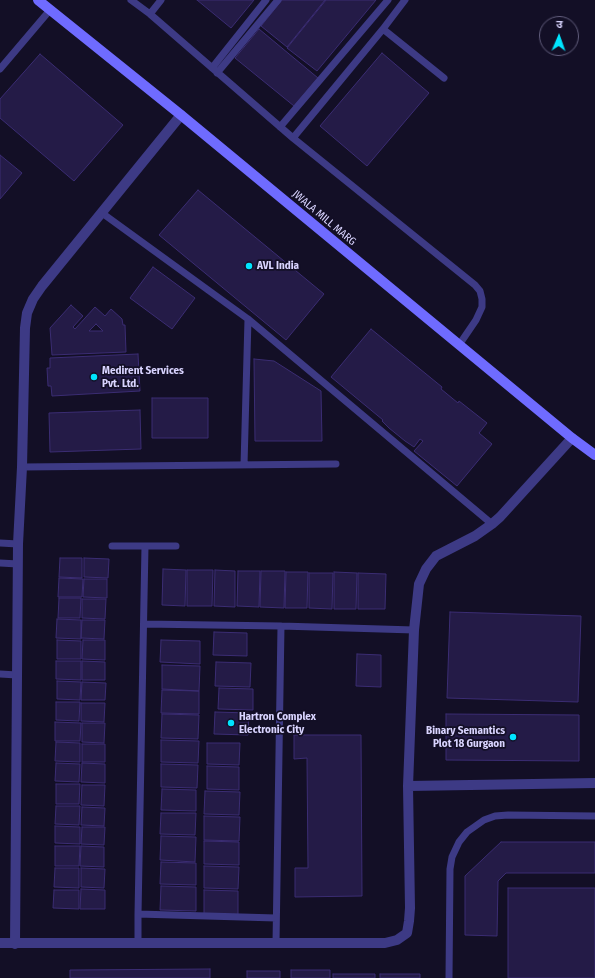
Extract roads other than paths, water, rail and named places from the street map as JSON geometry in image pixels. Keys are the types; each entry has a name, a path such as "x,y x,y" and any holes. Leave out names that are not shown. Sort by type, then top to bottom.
{"street":[{"name":"JWALA MILL MARG","path":"46,4 595,456"},
{"path":"15,944 18,544 22,467 25,328 27,313 33,299 42,286 181,115"},
{"path":"0,943 385,943 397,940 406,933 410,908 408,786 414,630 419,584 426,569 436,556 475,536 492,524 572,438"},
{"path":"408,786 595,783"}],"lane":[{"path":"132,0 215,70 280,128 475,285 480,291 482,306 476,320 459,345"},
{"path":"150,14 161,0"},
{"path":"215,70 266,0"},
{"path":"215,70 278,0"},
{"path":"280,128 388,0"},
{"path":"293,138 405,0"},
{"path":"0,69 46,4"},
{"path":"383,29 444,78"},
{"path":"102,213 248,319 492,524"},
{"path":"244,465 248,319"},
{"path":"22,467 336,464"},
{"path":"0,543 18,544"},
{"path":"112,546 176,546"},
{"path":"138,942 145,546"},
{"path":"0,563 18,564"},
{"path":"144,624 414,630"},
{"path":"276,943 281,626"},
{"path":"0,674 17,674"},
{"path":"449,978 450,869 452,857 459,842 467,832 484,820 495,816 595,816"},
{"path":"138,914 276,918"}],"place":[{"name":"AVL India","path":"249,266"},
{"name":"Medirent Services Pvt. Ltd.","path":"94,377"},
{"name":"Hartron Complex Electronic City","path":"231,723"},
{"name":"Binary Semantics Plot 18 Gurgaon","path":"513,737"}]}
